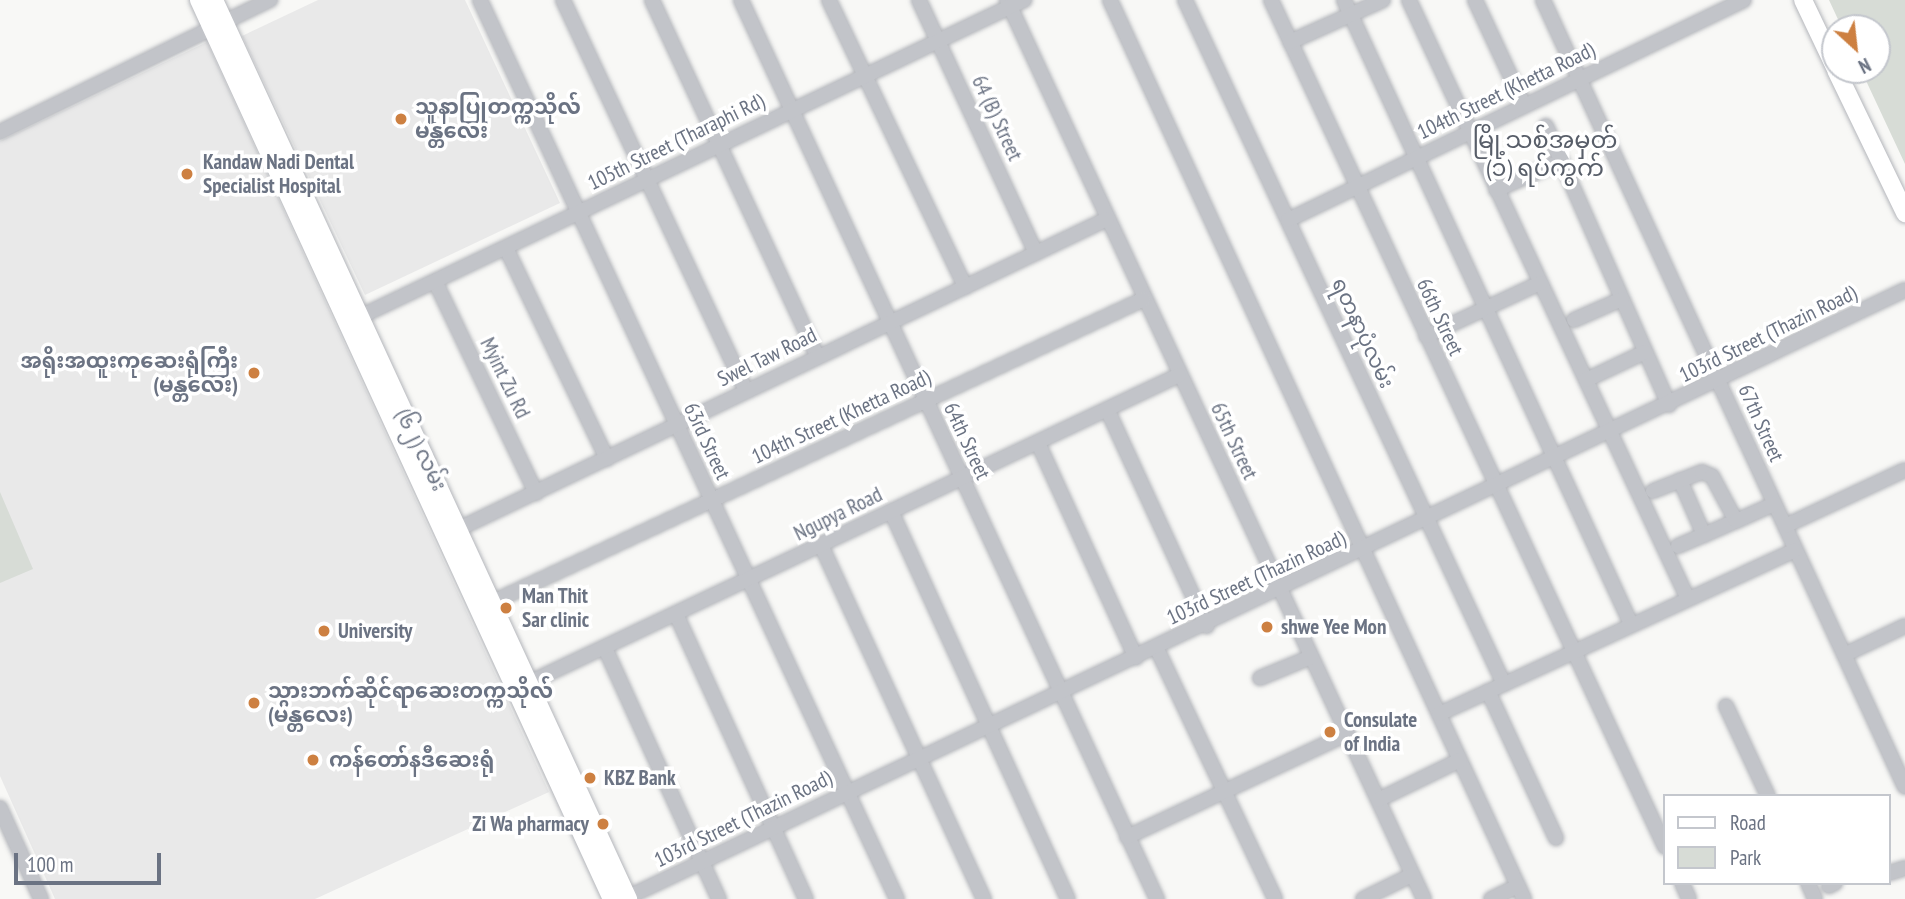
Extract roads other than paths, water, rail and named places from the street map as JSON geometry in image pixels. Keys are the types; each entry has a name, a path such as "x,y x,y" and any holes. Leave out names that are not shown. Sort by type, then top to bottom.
{"main road":[{"name":"(၆၂) လမ်း","path":"199,0 218,26 623,899"},
{"name":"(၆၂) လမ်း","path":"214,0 218,26"},
{"path":"1803,0 1821,37"},
{"path":"1844,84 1903,203"}],"street":[{"path":"0,132 270,0"},
{"name":"63rd Street","path":"480,0 897,899"},
{"path":"563,0 649,178 746,390"},
{"path":"652,0 817,355"},
{"name":"64th Street","path":"741,0 1157,899"},
{"path":"828,0 965,287"},
{"name":"64 (B) Street","path":"919,0 1036,253"},
{"name":"105th Street (Tharaphi Rd)","path":"353,320 938,41 1008,3 1024,0"},
{"path":"1110,0 1521,893 1491,899"},
{"name":"ရတနာပုံလမ်း","path":"1185,0 1504,684"},
{"name":"66th Street","path":"1271,0 1664,845"},
{"path":"1344,0 1488,308 1631,624"},
{"path":"1290,42 1383,0"},
{"path":"1409,0 1686,597"},
{"path":"1475,0 1524,106"},
{"name":"67th Street","path":"1543,0 1905,787"},
{"name":"104th Street (Khetta Road)","path":"1287,220 1744,0"},
{"name":"65th Street","path":"1008,3 1424,899"},
{"path":"1546,126 1668,405"},
{"path":"1496,190 1561,161"},
{"name":"Swel Taw Road","path":"452,533 817,355 1107,219"},
{"path":"506,248 607,459"},
{"name":"Myint Zu Rd","path":"435,281 536,493"},
{"path":"1426,336 1540,283"},
{"name":"103rd Street (Thazin Road)","path":"623,899 1207,626 1905,290"},
{"name":"104th Street (Khetta Road)","path":"485,605 1144,299"},
{"path":"1574,320 1622,299"},
{"path":"1586,380 1645,352"},
{"name":"Ngupya Road","path":"522,686 1179,375"},
{"path":"1108,409 1207,626"},
{"path":"1038,443 1136,658"},
{"path":"1785,526 1905,470"},
{"path":"1653,491 1702,472 1712,476 1736,521"},
{"path":"1680,480 1704,535"},
{"path":"1678,546 1774,503"},
{"path":"891,511 1068,899"},
{"path":"821,545 984,899"},
{"path":"1439,714 1686,597 1796,550"},
{"path":"676,614 806,899"},
{"path":"1846,654 1905,626"},
{"path":"605,648 719,899"},
{"path":"1157,649 1275,899"},
{"path":"1260,678 1311,657"},
{"path":"1488,691 1556,838"},
{"path":"1726,706 1767,794"},
{"path":"1127,837 1347,734"},
{"path":"1378,800 1461,760"},
{"path":"0,808 41,899"},
{"path":"1363,899 1412,875"}],"place":[{"name":"သူနာပြုတက္ကသိုလ် မန္တလေး","path":"401,119"},
{"name":"Kandaw Nadi Dental Specialist Hospital","path":"187,174"},
{"name":"အရိုးအထူးကုဆေးရုံကြီး (မန္တလေး)","path":"254,373"},
{"name":"Man Thit Sar clinic","path":"506,608"},
{"name":"shwe Yee Mon","path":"1267,627"},
{"name":"University","path":"324,631"},
{"name":"သွားဘက်ဆိုင်ရာဆေးတက္ကသိုလ် (မန္တလေး)","path":"254,703"},
{"name":"Consulate of India","path":"1330,732"},
{"name":"ကန်တော်နဒီဆေးရုံ","path":"313,760"},
{"name":"KBZ Bank","path":"590,778"},
{"name":"Zi Wa pharmacy","path":"603,824"}],"district":[{"name":"မြို့သစ်အမှတ် (၁) ရပ်ကွက်","path":"1545,154"}]}
